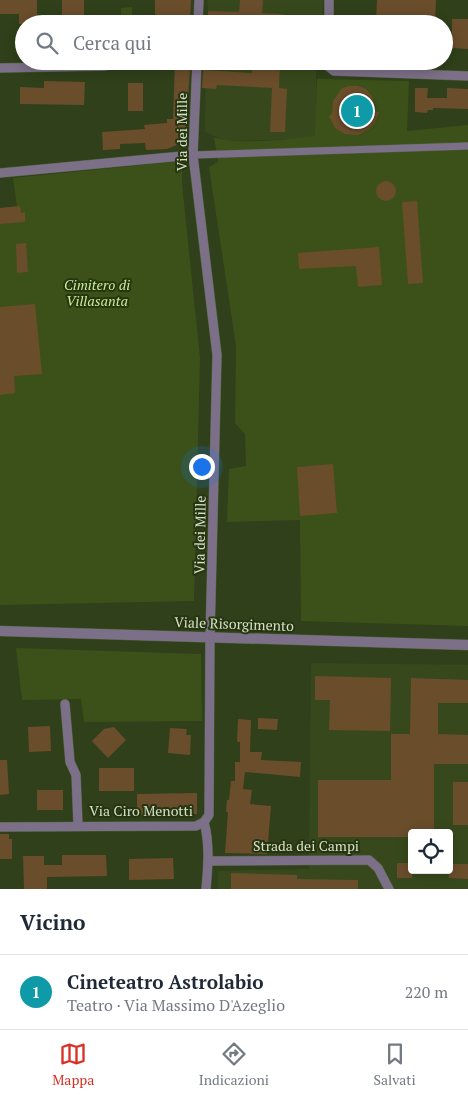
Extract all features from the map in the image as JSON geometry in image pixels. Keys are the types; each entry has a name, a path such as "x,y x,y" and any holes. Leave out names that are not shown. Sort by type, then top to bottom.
{"street":[{"path":"198,15 199,0"},
{"path":"329,15 330,0"},
{"path":"0,68 15,68"},
{"name":"Via dei Mille","path":"197,70 193,156 217,355 210,638 209,814 204,822 207,834 208,861 206,889"},
{"path":"333,70 468,76"},
{"path":"0,173 193,156 468,146"},
{"name":"Viale Risorgimento","path":"0,631 468,645"},
{"name":"Via Ciro Menotti","path":"65,704 70,762 76,775 78,825"},
{"name":"Via Ciro Menotti","path":"0,827 78,825 196,826 204,822"},
{"name":"Strada dei Campi","path":"208,861 369,860 378,868 389,889"}],"shaded area":[{"path":"208,0 323,0 322,15 208,15"},
{"path":"206,70 316,70 316,136 294,139 227,141 205,132"},
{"path":"311,663 468,665 468,889 218,889 218,871 309,869"}],"green space":[{"path":"132,7 132,15 121,15 121,8"},
{"path":"317,79 409,81 407,131 468,125 468,626 301,621 300,520 227,522 229,469 246,466 245,434 235,423 236,346 209,167 218,162 214,137 224,140 250,141 315,136"},
{"name":"Cimitero di Villasanta","path":"182,161 182,184 200,358 194,601 0,605 0,208 17,207 13,178"},
{"path":"16,648 201,654 202,721 84,722 81,699 22,700"}],"building":[{"path":"0,0 37,0 37,15 0,14"},
{"path":"62,0 84,0 84,15 62,15"},
{"path":"155,0 191,0 190,15 155,15"},
{"path":"240,0 263,0 262,13 282,15 208,15 208,11 239,12"},
{"path":"377,0 436,0 435,15 376,15"},
{"path":"453,19 468,19 468,49 453,48"},
{"path":"175,70 190,70 187,109 185,109 187,141 167,149 146,150 145,143 120,144 120,149 103,150 102,132 145,129 144,125 167,123 167,119 173,119"},
{"path":"203,70 252,73 252,70 280,70 279,88 287,89 285,132 270,132 272,88 274,88 217,85 216,89 202,88"},
{"path":"44,81 85,82 84,105 20,104 20,87 44,88"},
{"path":"128,83 143,83 143,111 128,111"},
{"path":"358,86 366,89 372,96 374,111 379,112 375,123 368,130 358,135 345,134 335,128 329,116 332,114 333,101 342,88"},
{"path":"415,88 428,88 427,98 447,98 447,88 468,89 468,109 433,108 433,110 428,110 427,113 415,112"},
{"path":"386,181 393,184 396,191 393,198 386,201 379,198 376,191 379,184"},
{"path":"417,201 423,283 408,284 402,202"},
{"path":"20,206 21,213 25,212 25,222 0,224 0,208"},
{"path":"26,243 28,272 17,273 16,244"},
{"path":"379,247 382,285 358,287 356,266 299,269 298,253"},
{"path":"35,304 42,374 14,376 15,393 0,395 0,307"},
{"path":"333,464 337,513 300,516 297,467"},
{"path":"315,676 391,678 390,731 329,730 330,700 315,700"},
{"path":"411,678 468,680 468,703 438,703 438,734 468,735 468,764 434,764 434,829 408,829 408,837 318,837 318,780 391,780 391,734 410,734"},
{"path":"258,718 278,719 277,730 258,729"},
{"path":"238,719 251,720 250,752 262,752 261,760 301,762 300,777 245,772 243,789 252,790 250,804 271,806 267,854 225,853 227,800 229,800 231,781 235,781 235,762 240,762 240,742 237,742"},
{"path":"50,726 51,751 29,752 28,727"},
{"path":"114,727 126,740 108,758 92,741 104,729"},
{"path":"170,728 187,729 186,735 191,735 190,755 168,753"},
{"path":"0,760 7,760 9,794 0,795"},
{"path":"99,768 134,768 134,791 99,791"},
{"path":"453,782 468,782 468,825 453,825"},
{"path":"37,790 63,790 63,810 37,810"},
{"path":"197,793 197,814 137,815 137,794"},
{"path":"0,834 9,834 9,839 12,839 12,859 0,859"},
{"path":"62,855 106,855 107,876 47,877 47,889 24,889 23,856 44,856 44,865 62,865"},
{"path":"173,858 174,879 129,880 129,859"},
{"path":"397,863 408,863 408,874 412,874 412,878 397,878"},
{"path":"453,864 468,864 468,879 449,878 449,874 453,874"},
{"path":"231,873 297,875 297,879 358,880 358,889 231,889"}],"place":[{"name":"Cineteatro Astrolabio","path":"357,111"}]}
